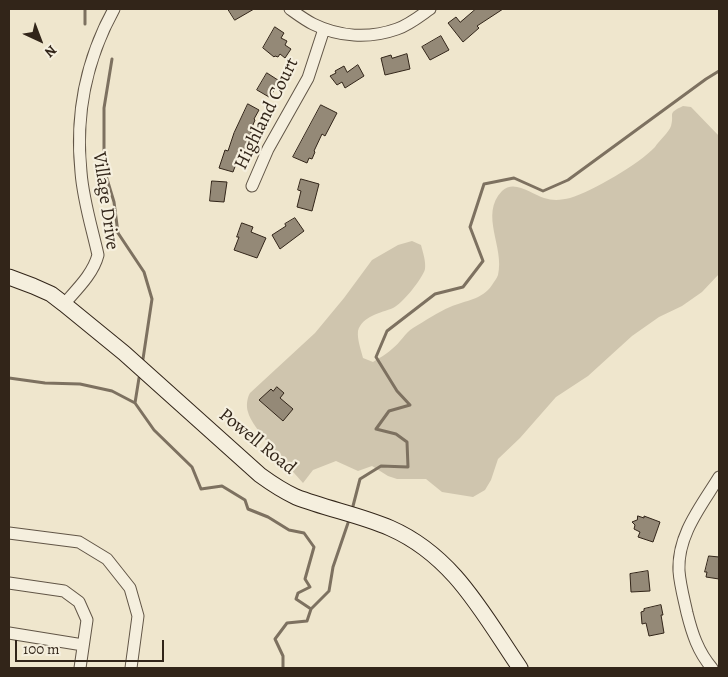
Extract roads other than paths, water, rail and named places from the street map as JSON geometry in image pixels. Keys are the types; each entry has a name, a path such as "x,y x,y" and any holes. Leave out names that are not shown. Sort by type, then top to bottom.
{"street":[{"name":"Village Drive","path":"64,304 95,266 98,255 81,174 81,114 86,80 94,50 114,9"},
{"path":"290,9 311,24 338,34 357,35 374,34 397,29 430,9"},
{"name":"Highland Court","path":"252,186 268,149 308,78 324,29"},
{"name":"Powell Road","path":"9,278 51,294 64,304 124,353 260,475 273,484 296,496 389,527 415,541 442,561 462,583 520,668"},
{"path":"712,668 700,651 693,636 679,570 682,544 688,527 719,477"},
{"path":"9,532 79,542 107,559 130,588 138,616 131,668"},
{"path":"9,583 64,591 79,602 87,620 80,668"},
{"path":"9,633 83,645"}],"waterway":[{"path":"85,9 85,24"},
{"path":"112,59 104,108 104,169 114,202 118,233 144,272 152,299 143,359"},
{"path":"353,506 360,479 381,466 408,467 407,442 396,434 376,429 389,411 410,405 397,391 376,357 387,331 435,294 463,287 483,261 470,227 484,184 514,178 543,191 568,180 719,71"},
{"path":"9,378 45,383 80,384 112,391 135,403 154,430 192,467 201,489 222,486 245,500 248,509 268,517 289,530 304,533 314,547 305,579 310,587 298,593 296,599 311,609"},
{"path":"135,403 139,378"},
{"path":"283,668 283,656 275,639 287,623 307,621 311,609 329,591 333,567 348,523"}]}
